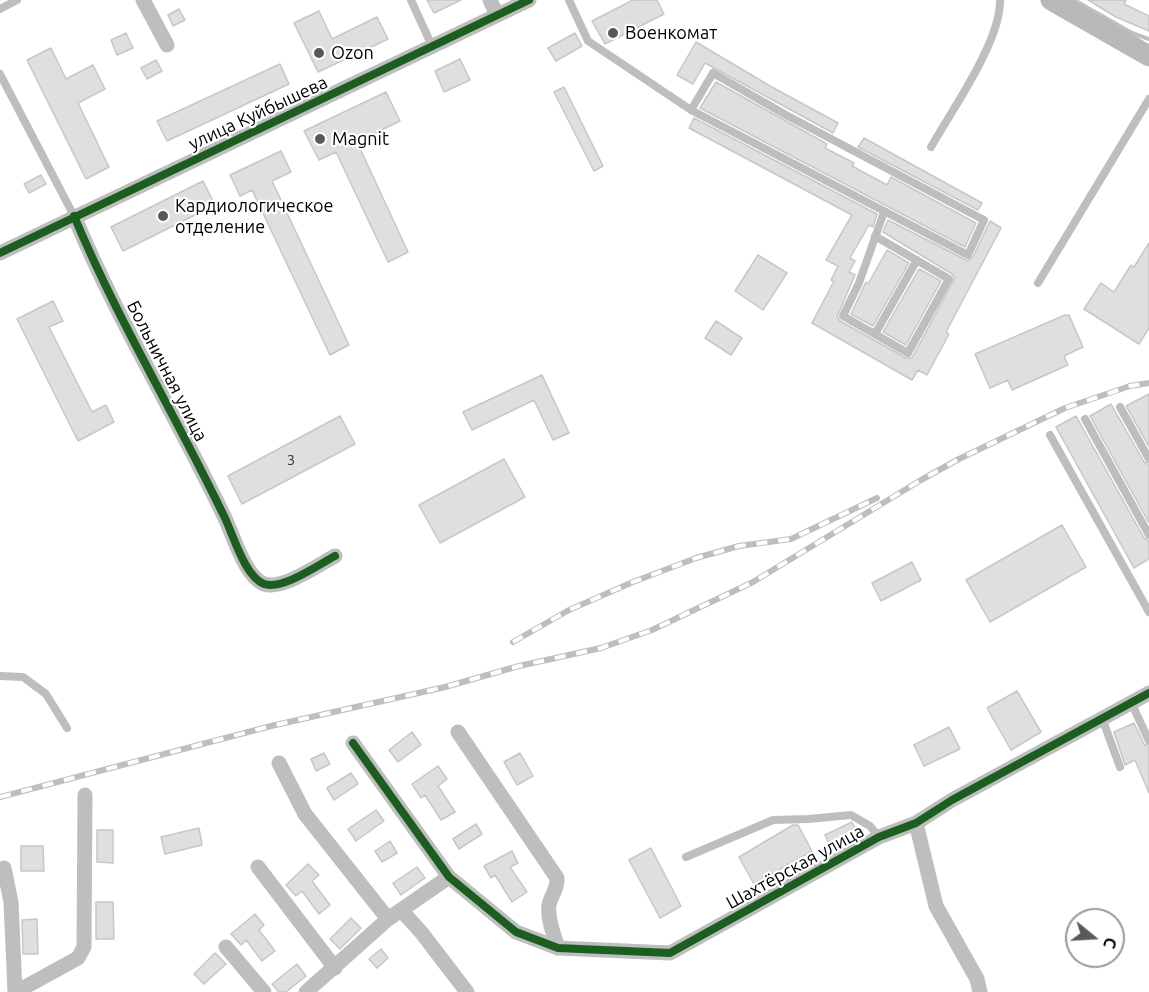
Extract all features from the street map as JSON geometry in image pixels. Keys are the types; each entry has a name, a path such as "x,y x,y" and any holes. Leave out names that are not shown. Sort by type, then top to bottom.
{"street":[{"path":"143,0 167,45"},
{"path":"490,0 497,15"},
{"name":"улица Куйбышева","path":"0,253 529,0"},
{"path":"1051,0 1149,56"},
{"name":"Больничная улица","path":"74,216 92,258 252,576 265,584 282,584 335,556"},
{"name":"Шахтёрская улица","path":"353,743 449,877 516,932 558,948 670,953 879,837 916,823 952,800 1149,693"},
{"path":"458,732 557,878 558,884 549,904 550,919 558,948"},
{"path":"279,763 305,814 395,915 421,932 467,992"},
{"path":"4,868 11,902 15,992 78,958 84,947 85,795"},
{"path":"916,823 936,906 977,979 980,992"},
{"path":"258,867 335,968"},
{"path":"306,992 395,915 449,877"},
{"path":"226,947 264,992"}],"lane":[{"path":"0,9 17,0"},
{"path":"411,0 432,46"},
{"path":"569,0 588,41 691,110 968,255 984,220 786,116 713,73 691,110"},
{"path":"931,147 991,43 1000,11 1000,0"},
{"path":"0,74 74,216"},
{"path":"1038,283 1149,99"},
{"path":"875,236 948,279 908,353 843,316 859,283 875,236 884,212"},
{"path":"875,334 917,260"},
{"path":"1120,406 1149,459"},
{"path":"1085,419 1149,535"},
{"path":"1050,435 1149,612"},
{"path":"0,676 23,677 46,694 67,728"},
{"path":"1131,702 1149,741"},
{"path":"1102,718 1120,767"},
{"path":"686,858 773,820 851,815 870,826 879,837"}],"building":[{"path":"427,0 461,0 434,13"},
{"name":"Военкомат","path":"633,0 657,0 664,14 605,44 592,21"},
{"path":"1088,0 1126,0 1124,4 1149,16 1149,31 1116,17"},
{"path":"179,9 185,20 173,26 168,15"},
{"path":"319,11 332,39 377,17 388,39 318,72 294,23"},
{"path":"126,33 133,48 117,55 111,40"},
{"path":"575,33 582,46 556,61 548,48"},
{"path":"696,42 838,123 833,133 705,63 693,84 677,75"},
{"path":"51,48 66,79 93,65 105,89 78,103 109,167 86,179 27,60"},
{"path":"460,59 470,80 444,92 435,71"},
{"path":"156,60 162,71 147,79 141,68"},
{"path":"280,64 289,84 167,141 157,121"},
{"path":"716,82 827,144 825,148 854,163 852,166 887,185 891,177 976,223 965,247 700,108"},
{"path":"564,87 603,166 594,171 554,92"},
{"path":"386,92 400,121 357,142 408,252 388,262 336,152 319,160 304,131"},
{"path":"694,118 877,214 873,227 869,225 850,258 855,261 849,272 855,275 837,317 840,321 906,358 913,356 955,278 883,232 888,220 968,261 973,257 990,221 1001,228 946,332 949,334 927,375 918,370 912,380 812,323 834,281 831,280 838,266 826,260 852,215 689,128"},
{"path":"864,138 982,203 978,210 858,147"},
{"path":"281,151 291,172 272,181 349,345 330,355 252,190 240,196 230,175"},
{"path":"41,175 46,184 29,193 24,184"},
{"name":"Кардиологическое отделение","path":"203,181 215,205 123,251 111,227"},
{"path":"1149,243 1149,328 1139,344 1084,309 1101,283 1114,292 1131,265 1134,267"},
{"path":"887,250 909,263 873,326 851,314 866,282 868,284"},
{"path":"758,255 787,273 763,310 735,291"},
{"path":"919,269 941,281 906,345 883,332"},
{"path":"53,301 63,321 49,327 92,412 106,405 114,422 78,441 17,319"},
{"path":"1069,315 1083,347 1064,356 1068,365 1012,390 1008,380 990,388 975,354"},
{"path":"716,321 742,338 731,355 705,338"},
{"path":"542,375 569,433 553,440 534,400 472,430 463,412"},
{"path":"1149,394 1149,447 1126,406"},
{"path":"1111,404 1144,462 1149,465 1149,523 1090,416"},
{"path":"340,416 355,444 242,504 228,476"},
{"path":"1076,416 1144,538 1149,541 1149,559 1134,568 1056,427"},
{"path":"504,459 525,497 440,543 419,505"},
{"path":"1062,525 1086,567 990,622 966,580"},
{"path":"912,562 921,580 881,601 872,583"},
{"path":"1017,691 1041,732 1011,750 987,708"},
{"path":"1134,723 1144,744 1149,747 1149,793 1135,760 1125,765 1114,732"},
{"path":"949,727 960,749 924,766 914,745"},
{"path":"412,732 421,745 398,762 389,750"},
{"path":"324,753 330,764 316,771 311,759"},
{"path":"520,753 533,776 517,785 504,762"},
{"path":"438,766 447,779 438,786 455,812 441,820 425,795 421,798 412,784"},
{"path":"351,773 358,784 334,800 327,788"},
{"path":"376,810 384,821 356,841 348,829"},
{"path":"852,822 857,831 829,844 825,835"},
{"path":"476,824 482,834 459,849 453,839"},
{"path":"793,825 798,825 812,851 754,884 739,857"},
{"path":"199,828 202,845 165,854 161,837"},
{"path":"97,830 113,830 113,863 97,862"},
{"path":"390,841 397,853 382,862 375,851"},
{"path":"21,846 43,846 44,871 21,871"},
{"path":"651,848 681,906 660,918 629,860"},
{"path":"512,851 518,863 510,867 527,892 512,902 495,875 491,878 484,866"},
{"path":"308,864 319,875 312,881 330,905 319,914 302,891 296,896 286,885"},
{"path":"417,867 425,878 401,895 393,883"},
{"path":"96,902 113,902 114,939 96,939"},
{"path":"255,914 264,925 259,930 275,951 262,961 246,940 241,945 231,934"},
{"path":"351,918 361,928 340,949 330,939"},
{"path":"37,919 38,954 23,954 22,920"},
{"path":"381,949 388,958 377,968 369,959"},
{"path":"215,953 226,964 204,984 194,974"},
{"path":"297,964 306,976 286,992 279,992 272,984"}],"waterway":[{"path":"1074,0 1132,33 1149,39"}],"railway":[{"path":"0,797 271,726 445,687 519,666 601,648 652,630 753,582 959,459 1065,408 1130,386 1149,383"},
{"path":"513,642 569,610 633,582 696,558 739,546 791,539 877,498"}],"cycle path":[{"path":"0,253 529,0"},
{"path":"74,216 127,329 205,477 251,572 264,584 272,585 300,576 335,556"},
{"path":"353,743 449,877 516,932 558,948 670,953 879,837 916,823 952,800 1149,693"}],"place":[{"name":"Военкомат","path":"613,33"},
{"name":"Ozon","path":"319,53"},
{"name":"Magnit","path":"320,139"},
{"name":"Кардиологическое отделение","path":"163,216"}]}
